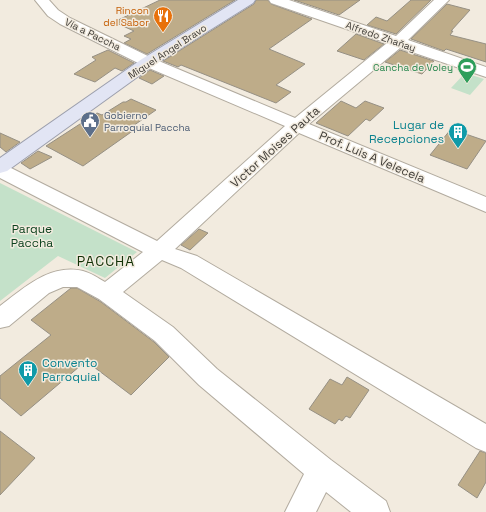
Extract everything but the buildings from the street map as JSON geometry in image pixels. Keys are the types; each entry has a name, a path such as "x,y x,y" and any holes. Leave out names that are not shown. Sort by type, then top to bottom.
{"main road":[{"name":"Miguel Angel Bravo","path":"0,167 148,62 248,0"}],"street":[{"name":"Vía a Paccha","path":"42,0 53,13 65,21 148,62"},
{"name":"Alfredo Zhañay","path":"276,0 486,72"},
{"name":"Victor Moises Pauta","path":"106,293 159,251 297,125 398,42 442,0"},
{"name":"Prof. Luis A Velecela","path":"148,62 486,204"},
{"path":"0,170 159,251 190,262 486,439"},
{"path":"0,319 41,287 61,278 81,280 106,293 164,334 208,377 321,470 375,512"},
{"path":"300,512 321,470"}],"green space":[{"name":"Cancha de Voley","path":"465,73 484,79 470,95 451,88"},
{"name":"Parque Paccha","path":"0,183 137,252 105,278 58,256 0,301"}],"place":[{"name":"Rincon del Sabor","path":"163,33"},
{"name":"Cancha de Voley","path":"467,84"},
{"name":"Gobierno Parroquial Paccha","path":"90,138"},
{"name":"Lugar de Recepciones","path":"458,149"},
{"name":"Convento Parroquial","path":"28,387"}],"district":[{"name":"PACCHA","path":"106,261"}]}
